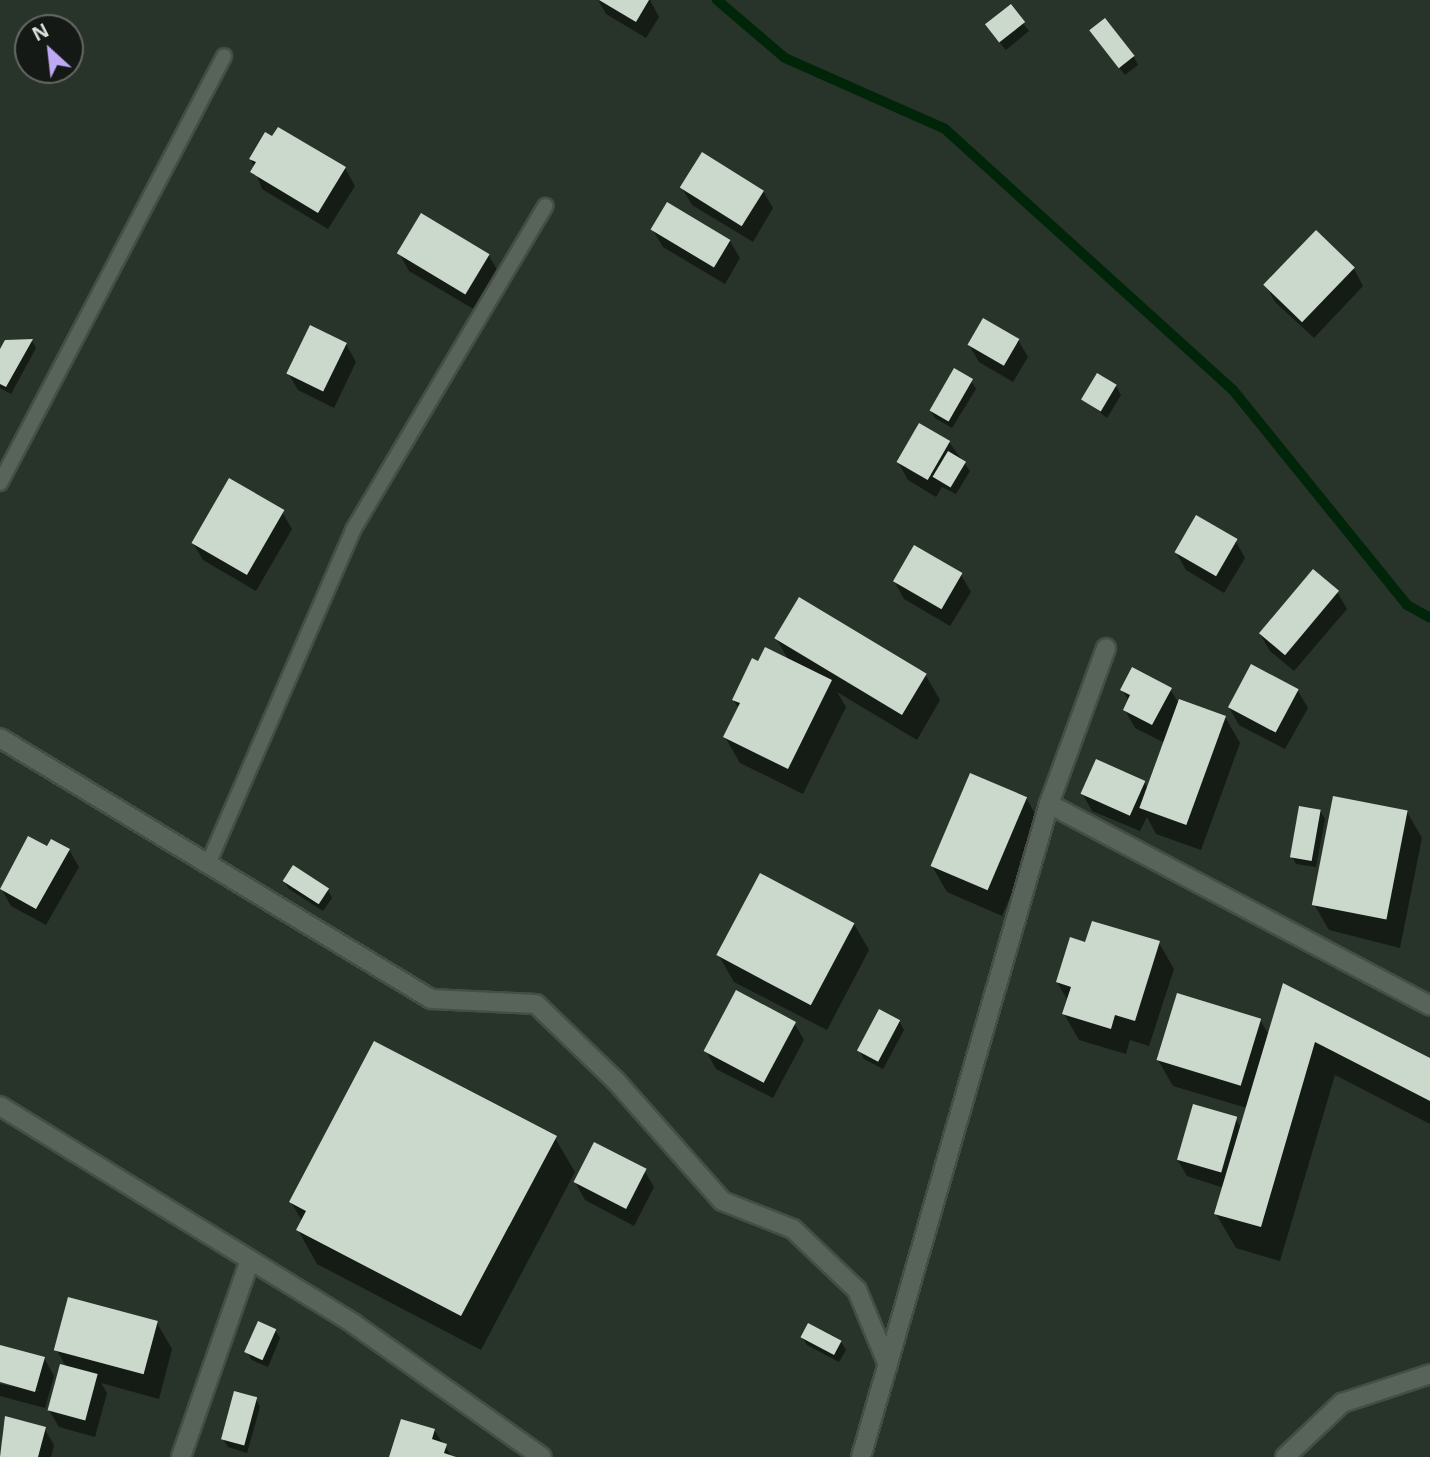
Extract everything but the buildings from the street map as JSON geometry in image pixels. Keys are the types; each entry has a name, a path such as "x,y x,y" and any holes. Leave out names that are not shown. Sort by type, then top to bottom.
{"street":[{"path":"861,1457 1049,804 1107,648"},
{"path":"0,738 430,999 537,1004 616,1081 722,1201 793,1229 857,1290 888,1365"},
{"path":"1049,804 1430,1006"},
{"path":"0,1106 248,1263 354,1324 532,1454"},
{"path":"181,1457 248,1263"},
{"path":"1285,1457 1342,1403 1430,1374"}],"lane":[{"path":"0,483 224,56"},
{"path":"208,864 353,530 545,206"}],"waterway":[{"path":"717,0 785,58 945,129 1233,390 1407,605 1430,618"}]}
